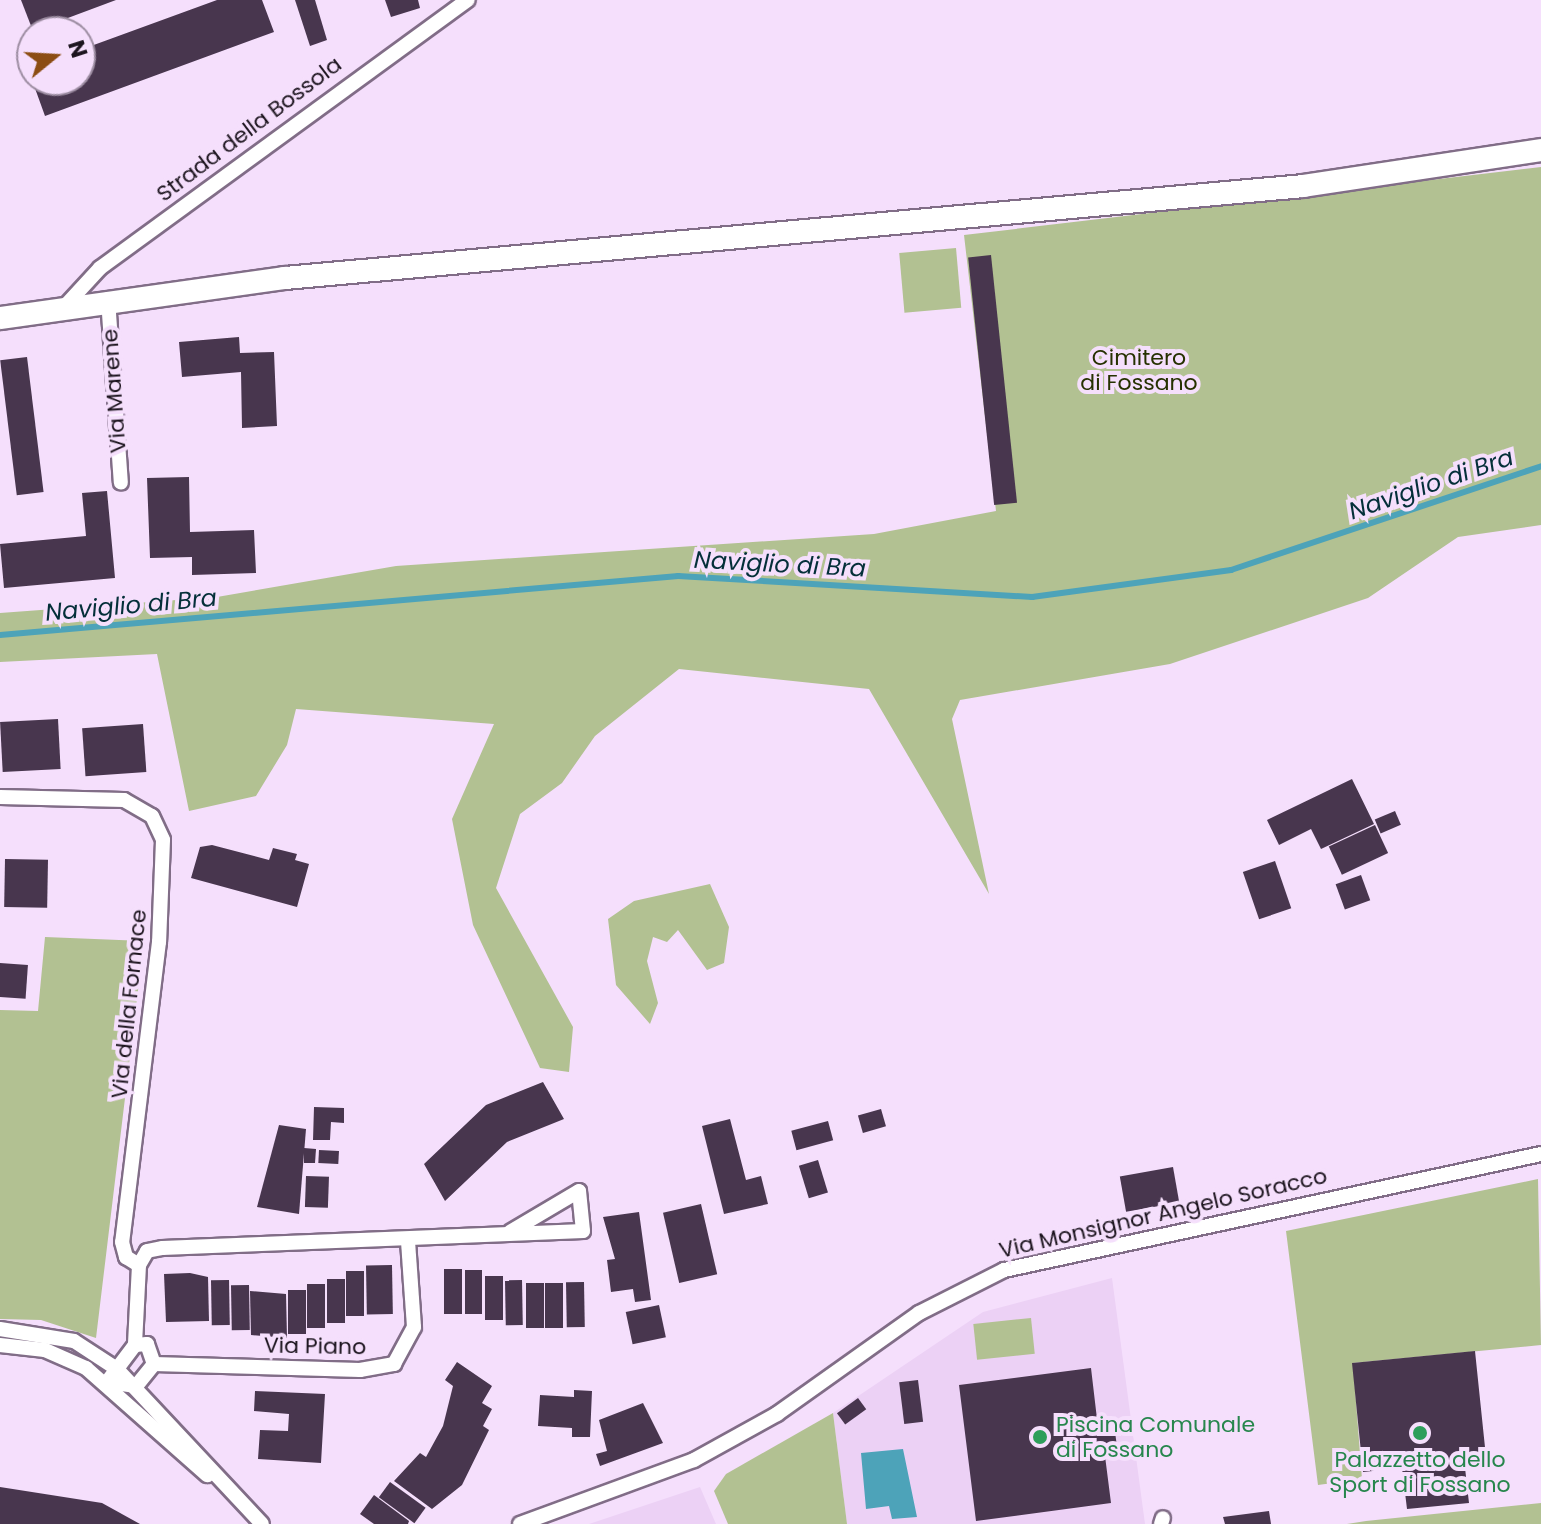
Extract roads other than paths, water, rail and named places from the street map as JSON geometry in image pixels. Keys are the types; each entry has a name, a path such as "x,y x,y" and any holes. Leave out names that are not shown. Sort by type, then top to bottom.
{"main road":[{"path":"0,318 108,299 1287,188 1541,150"}],"street":[{"name":"Strada della Bossola","path":"66,305 100,268 468,0"},
{"name":"Via Marene","path":"108,299 121,483"},
{"name":"Via della Fornace","path":"0,797 124,800 152,816 163,840 159,942 122,1242 126,1257 139,1265 135,1345"},
{"name":"Via Monsignor Angelo Soracco","path":"520,1524 694,1460 777,1414 919,1313 1004,1270 1541,1154"},
{"path":"139,1265 155,1248 408,1242 510,1232 583,1231 579,1191 510,1232"},
{"name":"Via Piano","path":"154,1364 360,1370 394,1364 414,1327 408,1242"},
{"path":"0,1329 74,1341 117,1369 261,1524"},
{"path":"107,1382 135,1345 147,1344 154,1364 136,1386"},
{"path":"0,1345 45,1350 107,1382 261,1524"},
{"path":"107,1382 136,1386"}],"water":[{"path":"903,1449 917,1517 892,1519 889,1506 866,1509 861,1453"}],"waterway":[{"name":"Naviglio di Bra","path":"0,635 678,576 1032,597 1231,570 1541,466"}],"place":[{"name":"Palazzetto dello Sport di Fossano","path":"1420,1433"},
{"name":"Piscina Comunale di Fossano","path":"1040,1437"}],"park label":[{"name":"Cimitero di Fossano","path":"1139,370"}]}
